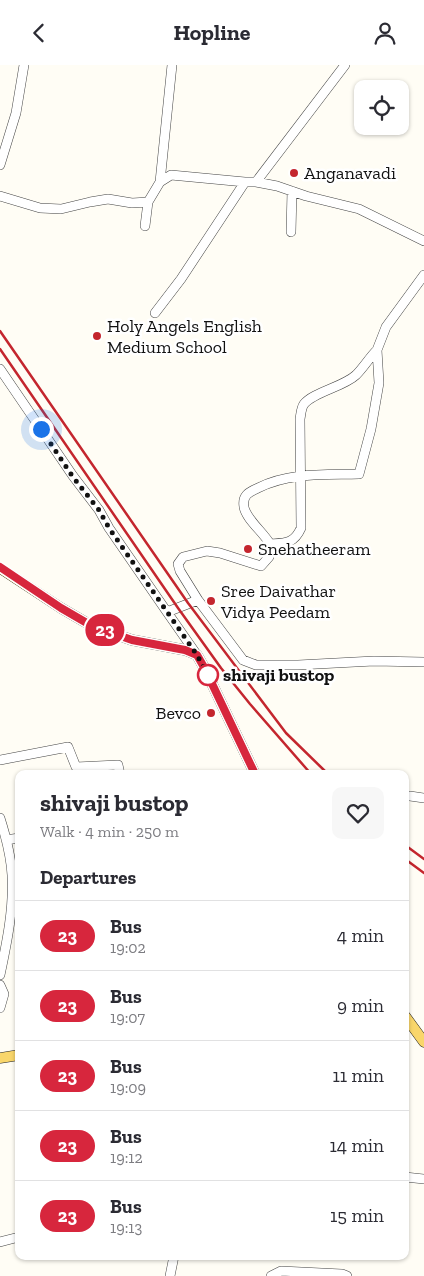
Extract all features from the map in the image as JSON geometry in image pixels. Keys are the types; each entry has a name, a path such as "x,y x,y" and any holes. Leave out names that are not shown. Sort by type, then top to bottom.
{"main road":[{"path":"0,567 61,608 92,626 132,640 185,650 197,655 251,770"},
{"path":"409,1021 424,1042"},
{"path":"0,1058 15,1056"}],"street":[{"path":"0,165 16,113 24,65"},
{"path":"160,181 172,65"},
{"path":"256,182 345,65"},
{"path":"145,226 148,202 160,181 165,177 179,175 256,182 277,186 306,196 359,209 424,241"},
{"path":"155,313 181,279 245,182"},
{"path":"291,233 292,191"},
{"path":"0,195 40,208 62,209 108,199 132,203 148,202"},
{"path":"270,544 291,542 301,528 300,419 301,410 305,403 323,392 346,382 357,374 377,350 386,327 424,275"},
{"path":"377,350 379,383 371,429 360,474 300,475 269,481 247,493 243,499 244,509 270,544 269,557 261,565 207,551 192,554 180,560 178,564 180,571 198,600 243,661 256,665 374,661 424,662"},
{"path":"0,369 73,477 99,510 109,528 197,655"},
{"path":"167,612 198,600"},
{"path":"0,760 68,747 76,767 118,765 119,770"},
{"path":"410,796 424,798"},
{"path":"0,818 15,870 10,923 0,975"},
{"path":"6,840 15,839"},
{"path":"0,985 4,993 0,1008"},
{"path":"409,1177 424,1179"},
{"path":"0,1242 15,1238"},
{"path":"170,1276 173,1260"},
{"path":"270,1276 281,1271 342,1274 347,1276"}],"railway":[{"path":"0,331 188,603 286,733 324,770"},
{"path":"0,349 221,668 308,770"},
{"path":"409,848 424,859"},
{"path":"409,862 424,873"}],"bus line":[{"name":"23","path":"0,567 61,608 92,626 132,640 185,650 197,655 253,770"}],"place":[{"name":"Anganavadi","path":"294,173"},
{"name":"Holy Angels English Medium School","path":"97,336"},
{"name":"Snehatheeram","path":"248,549"},
{"name":"Sree Daivathar Vidya Peedam","path":"211,601"},
{"name":"shivaji bustop","path":"208,675"},
{"name":"Bevco","path":"211,713"}],"route":[{"path":"41,429 73,477 99,510 109,528 197,655 210,679 208,675"}]}
